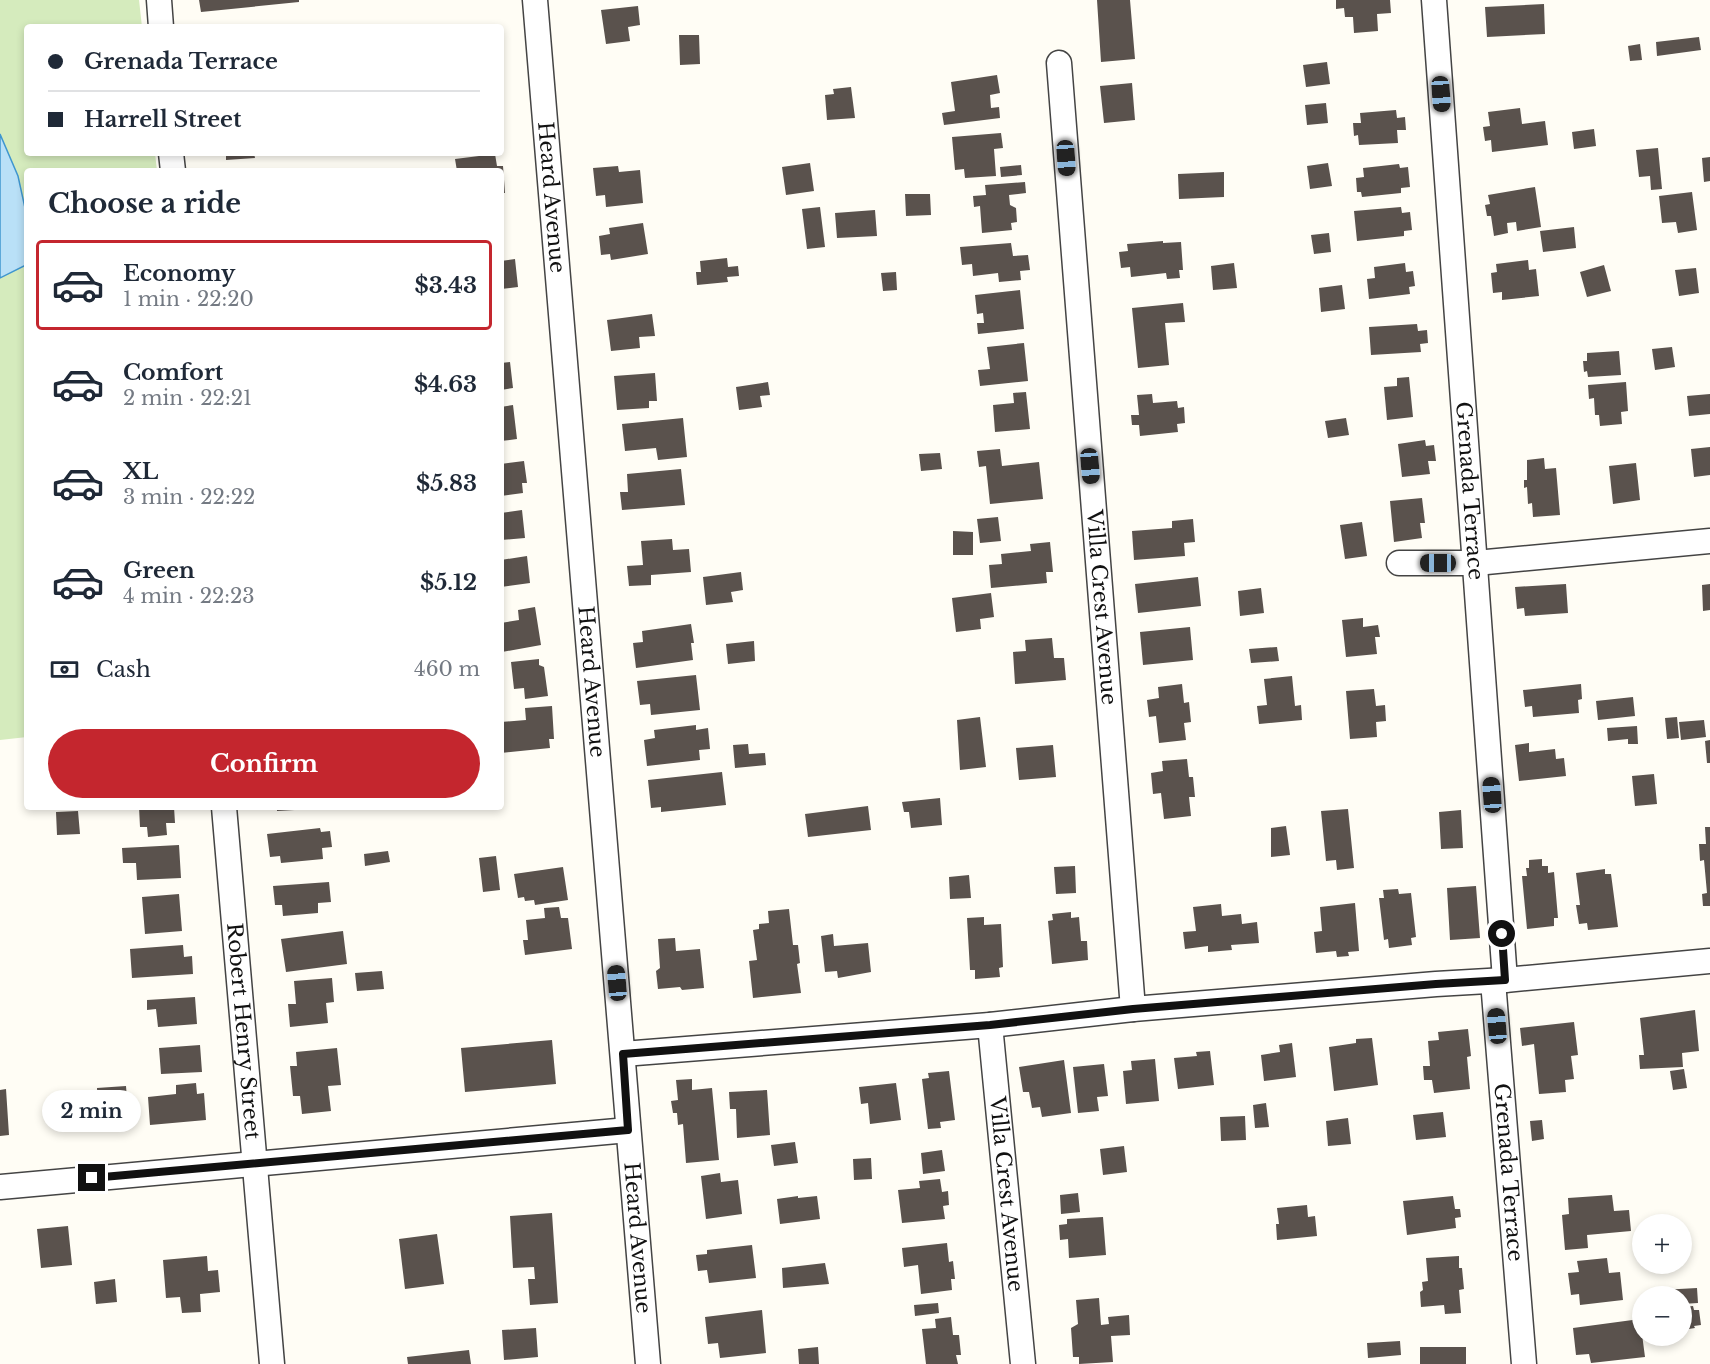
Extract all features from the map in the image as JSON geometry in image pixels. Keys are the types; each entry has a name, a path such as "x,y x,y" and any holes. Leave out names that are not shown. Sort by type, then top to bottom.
{"street":[{"path":"159,0 161,24"},
{"name":"Heard Avenue","path":"535,0 648,1364"},
{"name":"Grenada Terrace","path":"1434,0 1476,563 1499,981 1524,1364"},
{"name":"Villa Crest Avenue","path":"1059,63 1133,1009"},
{"path":"1400,563 1476,563 1710,541"},
{"name":"Robert Henry Street","path":"224,810 272,1364"},
{"path":"623,1054 990,1025 1133,1009 1436,984 1499,981 1710,961"},
{"name":"Villa Crest Avenue","path":"990,1025 1023,1364"},
{"path":"0,1187 628,1130"}],"green space":[{"path":"0,0 139,0 142,24 24,24 24,156 155,156 157,168 24,168 24,737 0,740"}],"water":[{"path":"0,134 18,176 24,203 24,266 0,278"}],"building":[{"path":"199,0 299,0 299,2 201,12"},
{"path":"1097,0 1130,0 1135,59 1101,62"},
{"path":"1336,0 1390,0 1391,13 1377,14 1378,31 1354,33 1353,17 1345,17 1344,8 1336,9"},
{"path":"1544,4 1545,34 1487,37 1485,7"},
{"path":"638,6 640,25 628,27 630,41 606,44 601,10"},
{"path":"679,35 699,35 700,64 680,65"},
{"path":"1699,37 1701,50 1657,56 1656,42"},
{"path":"1640,44 1642,60 1630,61 1628,46"},
{"path":"1327,62 1330,84 1306,87 1303,65"},
{"path":"997,75 1000,93 990,95 991,108 999,107 1000,118 944,125 942,113 955,111 951,82"},
{"path":"1132,83 1135,120 1104,123 1100,86"},
{"path":"851,87 855,118 827,120 825,95 834,94 833,89"},
{"path":"1326,103 1328,123 1307,125 1305,105"},
{"path":"1520,108 1522,124 1545,121 1548,145 1492,152 1491,140 1485,141 1483,127 1490,126 1488,112"},
{"path":"1396,110 1397,118 1405,117 1406,130 1397,130 1398,143 1359,145 1358,135 1354,136 1353,123 1361,123 1360,113"},
{"path":"1594,129 1596,146 1574,149 1572,132"},
{"path":"1001,133 1003,148 994,149 996,176 965,178 964,169 955,170 952,137"},
{"path":"1658,148 1662,189 1651,190 1650,176 1639,177 1636,150"},
{"path":"226,156 255,156 255,158 226,160"},
{"path":"495,156 497,166 503,166 503,168 456,168 455,159"},
{"path":"1710,157 1710,181 1704,182 1702,158"},
{"path":"810,163 814,191 786,195 782,167"},
{"path":"1328,163 1332,186 1310,189 1307,166"},
{"path":"1399,164 1400,168 1408,167 1410,187 1401,188 1401,193 1362,197 1361,192 1357,192 1356,178 1364,177 1363,168"},
{"path":"1021,165 1022,175 1001,177 1000,167"},
{"path":"618,166 619,172 640,170 643,203 606,207 605,195 596,196 593,168"},
{"path":"1224,172 1224,197 1179,199 1178,174"},
{"path":"1025,182 1026,193 1009,195 1010,205 1016,208 1017,222 1011,223 1012,230 982,233 980,206 974,207 973,196 986,195 985,185"},
{"path":"1535,187 1541,227 1517,231 1516,222 1507,223 1508,233 1494,236 1491,216 1487,216 1485,205 1490,204 1488,195"},
{"path":"1692,192 1697,230 1678,233 1676,222 1662,223 1659,196"},
{"path":"905,194 930,194 931,215 906,216"},
{"path":"820,207 825,247 807,249 802,209"},
{"path":"1401,207 1402,213 1410,212 1412,230 1404,231 1404,236 1357,241 1354,211"},
{"path":"875,210 877,236 837,238 835,213"},
{"path":"643,223 648,254 611,260 610,254 601,255 599,236 610,234 609,228"},
{"path":"1574,227 1576,248 1543,252 1540,231"},
{"path":"1329,233 1331,252 1314,254 1311,235"},
{"path":"1163,241 1163,243 1181,242 1183,270 1179,270 1180,278 1167,279 1166,273 1131,277 1130,267 1121,268 1119,252 1128,251 1127,244"},
{"path":"1011,243 1013,256 1028,255 1030,270 1020,271 1021,280 999,282 998,273 973,276 972,264 962,265 960,247"},
{"path":"727,258 728,267 738,266 739,276 727,277 728,282 697,285 696,272 701,272 700,261"},
{"path":"515,259 518,287 504,289 504,261"},
{"path":"1528,260 1529,270 1536,269 1539,296 1502,300 1502,292 1493,293 1491,273 1497,272 1496,264"},
{"path":"1234,263 1237,288 1213,290 1211,266"},
{"path":"1405,263 1406,272 1413,271 1415,286 1409,287 1410,294 1369,299 1367,279 1375,278 1374,267"},
{"path":"1604,265 1611,291 1587,297 1580,272"},
{"path":"1696,268 1699,293 1679,296 1675,270"},
{"path":"896,272 897,290 883,291 881,273"},
{"path":"1342,285 1345,309 1321,312 1319,288"},
{"path":"1020,290 1024,329 978,334 977,323 984,323 983,313 977,314 975,295"},
{"path":"1183,303 1185,322 1165,323 1169,365 1138,368 1132,308"},
{"path":"652,314 655,336 639,337 640,348 611,351 607,320"},
{"path":"1417,324 1418,331 1427,330 1428,343 1420,344 1421,352 1371,355 1369,327"},
{"path":"1024,343 1028,381 980,386 978,370 990,369 987,347"},
{"path":"1672,347 1675,367 1655,370 1652,349"},
{"path":"1619,351 1621,375 1588,377 1587,371 1584,372 1583,361 1587,361 1587,353"},
{"path":"510,362 513,388 504,390 504,363"},
{"path":"655,373 657,401 649,401 649,408 617,410 614,376"},
{"path":"1409,377 1413,417 1387,420 1384,387 1397,386 1397,378"},
{"path":"768,382 770,395 760,396 762,407 739,410 736,387"},
{"path":"1626,382 1628,411 1621,412 1622,424 1600,426 1599,415 1595,415 1594,398 1589,399 1588,385"},
{"path":"1026,392 1030,429 995,432 993,405 1014,403 1013,393"},
{"path":"1152,394 1153,403 1177,401 1178,408 1184,407 1185,423 1177,424 1178,432 1140,436 1139,425 1132,425 1131,415 1139,415 1137,395"},
{"path":"1710,394 1710,414 1689,416 1687,396"},
{"path":"513,405 517,439 504,441 504,406"},
{"path":"683,418 687,457 658,460 656,448 625,451 622,424"},
{"path":"1346,418 1349,435 1328,438 1325,421"},
{"path":"1425,440 1426,446 1434,445 1436,461 1428,461 1430,474 1402,477 1398,444"},
{"path":"1710,447 1710,475 1694,477 1691,449"},
{"path":"1000,449 1002,466 1039,462 1043,499 990,504 986,466 979,467 977,451"},
{"path":"940,453 942,469 921,471 919,454"},
{"path":"1544,458 1545,469 1556,468 1560,515 1533,517 1532,503 1528,504 1527,487 1524,488 1524,480 1527,480 1527,460"},
{"path":"524,461 527,483 522,483 523,493 504,496 504,464"},
{"path":"1636,463 1640,500 1613,504 1609,466"},
{"path":"681,469 685,505 622,510 620,492 628,492 627,474"},
{"path":"1422,498 1425,523 1420,523 1422,538 1394,542 1390,501"},
{"path":"522,510 525,538 504,540 504,513"},
{"path":"998,517 1001,541 980,543 977,519"},
{"path":"1193,519 1195,542 1184,543 1185,556 1134,560 1132,531 1172,528 1172,521"},
{"path":"1362,522 1367,556 1345,559 1340,525"},
{"path":"953,531 973,532 973,555 953,555"},
{"path":"672,539 673,550 689,549 691,572 651,575 651,585 629,586 627,566 643,565 641,541"},
{"path":"1050,542 1053,572 1046,572 1047,583 991,588 989,565 1002,564 1001,554 1031,551 1030,544"},
{"path":"527,556 530,583 504,587 504,560"},
{"path":"741,572 743,590 731,592 733,602 706,605 703,577"},
{"path":"1198,577 1201,606 1138,613 1135,584"},
{"path":"1566,584 1568,613 1525,616 1524,608 1517,609 1515,587"},
{"path":"1710,584 1710,610 1703,611 1702,585"},
{"path":"1261,588 1264,613 1240,616 1238,591"},
{"path":"991,593 994,617 980,619 981,629 956,632 952,598"},
{"path":"535,607 541,645 504,652 504,622 519,620 518,610"},
{"path":"1363,618 1363,627 1378,625 1380,637 1375,637 1377,654 1346,657 1342,620"},
{"path":"691,624 694,643 691,643 693,660 636,668 633,643 643,642 642,631"},
{"path":"1190,627 1193,660 1143,665 1140,632"},
{"path":"1052,638 1054,658 1064,658 1066,680 1015,684 1013,652 1026,651 1025,640"},
{"path":"754,641 755,661 728,664 726,644"},
{"path":"1277,647 1279,661 1251,663 1249,649"},
{"path":"539,659 539,665 544,667 548,696 525,699 524,688 514,689 511,662"},
{"path":"696,675 700,710 651,715 650,704 640,705 637,681"},
{"path":"1292,676 1295,706 1301,705 1302,720 1259,724 1257,706 1267,705 1264,679"},
{"path":"1182,684 1184,703 1189,702 1191,722 1184,723 1186,740 1159,743 1156,716 1149,717 1147,700 1159,698 1158,687"},
{"path":"1581,684 1582,699 1578,700 1579,713 1533,717 1532,706 1525,707 1523,690"},
{"path":"1374,689 1376,706 1385,705 1386,721 1376,722 1377,737 1350,739 1346,691"},
{"path":"1633,697 1635,716 1598,720 1596,701"},
{"path":"552,706 554,739 549,739 550,748 504,753 504,722 526,720 525,708"},
{"path":"980,717 986,767 960,770 957,720"},
{"path":"1677,717 1679,738 1667,739 1665,718"},
{"path":"1704,720 1706,737 1681,740 1679,722"},
{"path":"696,725 696,730 708,728 710,749 699,750 700,760 647,766 644,740 655,738 654,730"},
{"path":"1637,726 1638,744 1628,744 1628,739 1608,741 1607,728"},
{"path":"1710,740 1710,763 1707,763 1705,741"},
{"path":"1529,743 1529,752 1555,749 1556,759 1564,758 1566,776 1519,781 1515,745"},
{"path":"748,744 749,754 765,753 766,765 735,768 733,745"},
{"path":"1053,745 1056,777 1019,780 1016,748"},
{"path":"1187,759 1189,777 1193,777 1195,797 1189,797 1191,816 1164,819 1161,793 1153,794 1151,773 1163,771 1162,761"},
{"path":"722,772 726,805 661,812 661,807 651,808 648,780"},
{"path":"1654,774 1657,804 1635,806 1632,776"},
{"path":"940,798 942,825 911,828 909,812 904,812 902,802"},
{"path":"868,806 871,830 808,837 805,814"},
{"path":"1348,809 1354,868 1337,870 1336,860 1326,861 1321,811"},
{"path":"139,810 174,810 175,823 166,823 167,835 148,837 147,827 140,827"},
{"path":"1461,810 1463,848 1441,849 1439,812"},
{"path":"78,811 80,834 57,835 56,812"},
{"path":"1286,826 1290,855 1271,857 1271,828"},
{"path":"1705,827 1710,827 1710,906 1703,906 1702,894 1707,893 1704,860 1700,861 1699,844 1706,844"},
{"path":"320,828 321,832 330,831 332,847 322,848 323,859 281,863 280,856 270,857 267,834"},
{"path":"179,845 181,878 137,880 136,863 123,863 122,848"},
{"path":"388,851 390,862 365,866 364,854"},
{"path":"496,856 500,890 483,892 479,858"},
{"path":"1542,859 1542,866 1548,866 1548,873 1554,872 1558,918 1554,918 1554,926 1527,929 1522,876 1527,876 1526,868 1529,868 1529,860"},
{"path":"1075,866 1076,893 1056,894 1054,867"},
{"path":"563,867 568,900 535,905 534,900 525,901 524,897 518,898 514,874"},
{"path":"1605,869 1605,874 1611,874 1618,927 1588,930 1587,923 1579,924 1576,905 1580,905 1576,873"},
{"path":"969,875 971,898 950,899 949,877"},
{"path":"329,882 331,902 318,903 318,913 283,916 282,905 275,905 273,886"},
{"path":"1476,886 1480,938 1450,940 1447,888"},
{"path":"1398,889 1399,894 1411,893 1416,937 1411,938 1412,945 1389,948 1388,939 1384,940 1379,898 1384,898 1383,890"},
{"path":"179,894 182,931 145,934 142,897"},
{"path":"1355,903 1359,951 1348,952 1349,956 1337,957 1336,951 1316,953 1314,932 1322,931 1320,907"},
{"path":"1221,904 1222,916 1241,914 1242,924 1257,922 1259,943 1231,945 1232,950 1208,952 1208,946 1185,949 1183,932 1196,931 1193,907"},
{"path":"559,907 561,918 568,918 572,949 525,955 523,940 528,940 526,920 545,918 544,908"},
{"path":"789,909 793,945 798,945 800,963 797,964 801,993 753,998 749,961 757,960 753,930 759,929 759,924 769,923 768,911"},
{"path":"1071,912 1071,918 1079,917 1081,941 1087,941 1088,960 1052,964 1048,921 1053,920 1052,914"},
{"path":"984,917 984,925 1001,924 1003,967 999,968 1000,977 975,979 975,970 970,970 967,918"},
{"path":"343,931 347,964 286,972 281,939"},
{"path":"833,934 834,946 868,943 871,972 838,978 837,971 825,972 821,936"},
{"path":"675,938 676,951 700,949 704,988 658,989 656,971 660,968 658,939"},
{"path":"183,945 184,957 192,956 193,974 132,978 130,949"},
{"path":"382,971 384,989 357,991 355,973"},
{"path":"332,978 334,1002 326,1003 328,1023 290,1027 288,1004 296,1004 294,981"},
{"path":"195,997 197,1024 158,1027 156,1009 147,1010 147,1000"},
{"path":"1695,1010 1699,1051 1682,1053 1683,1067 1640,1069 1639,1055 1644,1055 1640,1018"},
{"path":"1574,1022 1578,1055 1571,1056 1574,1079 1565,1080 1566,1092 1539,1094 1534,1044 1522,1046 1520,1028"},
{"path":"1468,1029 1471,1056 1467,1057 1470,1089 1434,1093 1432,1080 1424,1080 1423,1066 1430,1066 1428,1041 1439,1040 1438,1032"},
{"path":"1372,1038 1378,1085 1334,1091 1329,1047 1356,1043 1356,1039"},
{"path":"552,1040 556,1084 465,1092 461,1048"},
{"path":"1292,1043 1296,1077 1264,1081 1261,1055 1280,1052 1279,1045"},
{"path":"200,1045 202,1072 161,1074 159,1048"},
{"path":"337,1048 341,1085 328,1086 331,1111 302,1114 300,1096 293,1096 290,1066 297,1066 296,1052"},
{"path":"1210,1051 1214,1085 1178,1089 1174,1058 1197,1056 1196,1052"},
{"path":"1155,1059 1159,1101 1126,1104 1123,1071 1132,1070 1131,1061"},
{"path":"1064,1060 1071,1113 1042,1117 1040,1107 1032,1108 1029,1092 1023,1092 1019,1067"},
{"path":"1104,1064 1108,1096 1097,1097 1099,1111 1078,1113 1073,1067"},
{"path":"1684,1069 1687,1088 1673,1090 1670,1071"},
{"path":"949,1071 955,1120 940,1122 941,1128 928,1129 922,1079 929,1078 928,1073"},
{"path":"692,1079 692,1090 712,1088 719,1160 686,1163 683,1124 678,1125 677,1113 673,1113 671,1101 678,1100 676,1080"},
{"path":"196,1083 197,1094 204,1093 206,1120 150,1125 148,1097 176,1094 176,1085"},
{"path":"896,1083 901,1120 870,1124 868,1103 861,1104 859,1087"},
{"path":"126,1086 128,1112 98,1114 97,1088"},
{"path":"6,1089 9,1135 0,1136 0,1090"},
{"path":"767,1090 770,1135 737,1138 736,1109 730,1109 729,1092"},
{"path":"1266,1103 1269,1127 1255,1128 1253,1105"},
{"path":"1443,1112 1446,1137 1416,1140 1413,1115"},
{"path":"1245,1116 1246,1140 1221,1141 1220,1117"},
{"path":"1348,1118 1351,1144 1328,1146 1326,1121"},
{"path":"1542,1120 1544,1139 1532,1141 1530,1121"},
{"path":"795,1142 798,1163 774,1166 771,1145"},
{"path":"1124,1146 1127,1172 1103,1175 1100,1149"},
{"path":"942,1150 945,1171 923,1174 921,1153"},
{"path":"871,1158 872,1179 854,1180 853,1159"},
{"path":"720,1173 721,1182 738,1180 742,1214 706,1219 701,1176"},
{"path":"940,1179 942,1192 948,1191 949,1205 943,1206 945,1219 902,1223 898,1190 920,1188 919,1181"},
{"path":"1078,1193 1080,1212 1061,1214 1060,1195"},
{"path":"1612,1195 1614,1211 1629,1210 1631,1231 1587,1235 1588,1248 1565,1250 1562,1215 1569,1214 1568,1198"},
{"path":"798,1196 798,1198 817,1196 820,1219 780,1224 777,1199"},
{"path":"1453,1196 1455,1209 1460,1209 1461,1217 1455,1218 1456,1228 1407,1235 1403,1201"},
{"path":"1307,1205 1308,1217 1315,1216 1317,1236 1277,1240 1276,1224 1279,1224 1277,1208"},
{"path":"552,1213 558,1303 530,1305 528,1279 535,1279 534,1267 513,1268 510,1216"},
{"path":"1103,1217 1106,1255 1069,1258 1068,1239 1060,1240 1059,1225 1067,1224 1067,1219"},
{"path":"68,1226 72,1265 41,1268 37,1229"},
{"path":"437,1234 444,1284 405,1289 399,1239"},
{"path":"947,1243 949,1262 953,1261 955,1279 951,1279 952,1290 921,1294 918,1265 904,1267 902,1248"},
{"path":"752,1245 756,1278 709,1283 707,1270 698,1271 696,1255 707,1254 707,1250"},
{"path":"207,1256 208,1271 218,1270 220,1292 200,1294 201,1312 182,1313 180,1297 166,1298 163,1260"},
{"path":"1459,1256 1464,1289 1459,1290 1461,1313 1445,1314 1444,1305 1421,1307 1422,1282 1428,1281 1426,1258"},
{"path":"1607,1258 1609,1273 1620,1272 1623,1300 1580,1305 1579,1294 1571,1295 1568,1273 1579,1272 1577,1261"},
{"path":"825,1263 829,1284 783,1288 782,1268"},
{"path":"115,1279 117,1302 96,1304 94,1282"},
{"path":"1692,1288 1697,1288 1698,1303 1692,1303"},
{"path":"1099,1298 1101,1325 1109,1324 1108,1317 1129,1315 1130,1335 1111,1336 1113,1362 1079,1364 1079,1357 1073,1357 1071,1328 1078,1324 1076,1300"},
{"path":"938,1303 939,1313 915,1316 914,1305"},
{"path":"1692,1306 1694,1310 1699,1310 1701,1325 1692,1328"},
{"path":"762,1310 766,1353 720,1358 718,1343 708,1344 705,1317"},
{"path":"951,1317 953,1335 959,1335 961,1355 956,1355 958,1364 926,1364 922,1329 936,1328 935,1319"},
{"path":"1632,1320 1632,1346 1644,1346 1645,1357 1591,1363 1589,1354 1576,1355 1573,1328"},
{"path":"536,1328 538,1357 504,1360 502,1330"},
{"path":"1400,1341 1401,1355 1368,1358 1367,1343"},
{"path":"818,1347 819,1364 799,1364 798,1349"},
{"path":"1420,1347 1466,1347 1466,1364 1420,1364"},
{"path":"469,1350 471,1364 408,1364 407,1357"}],"route":[{"path":"92,1178 628,1130 623,1054 990,1025 1133,1009 1505,980 1502,934"}]}
